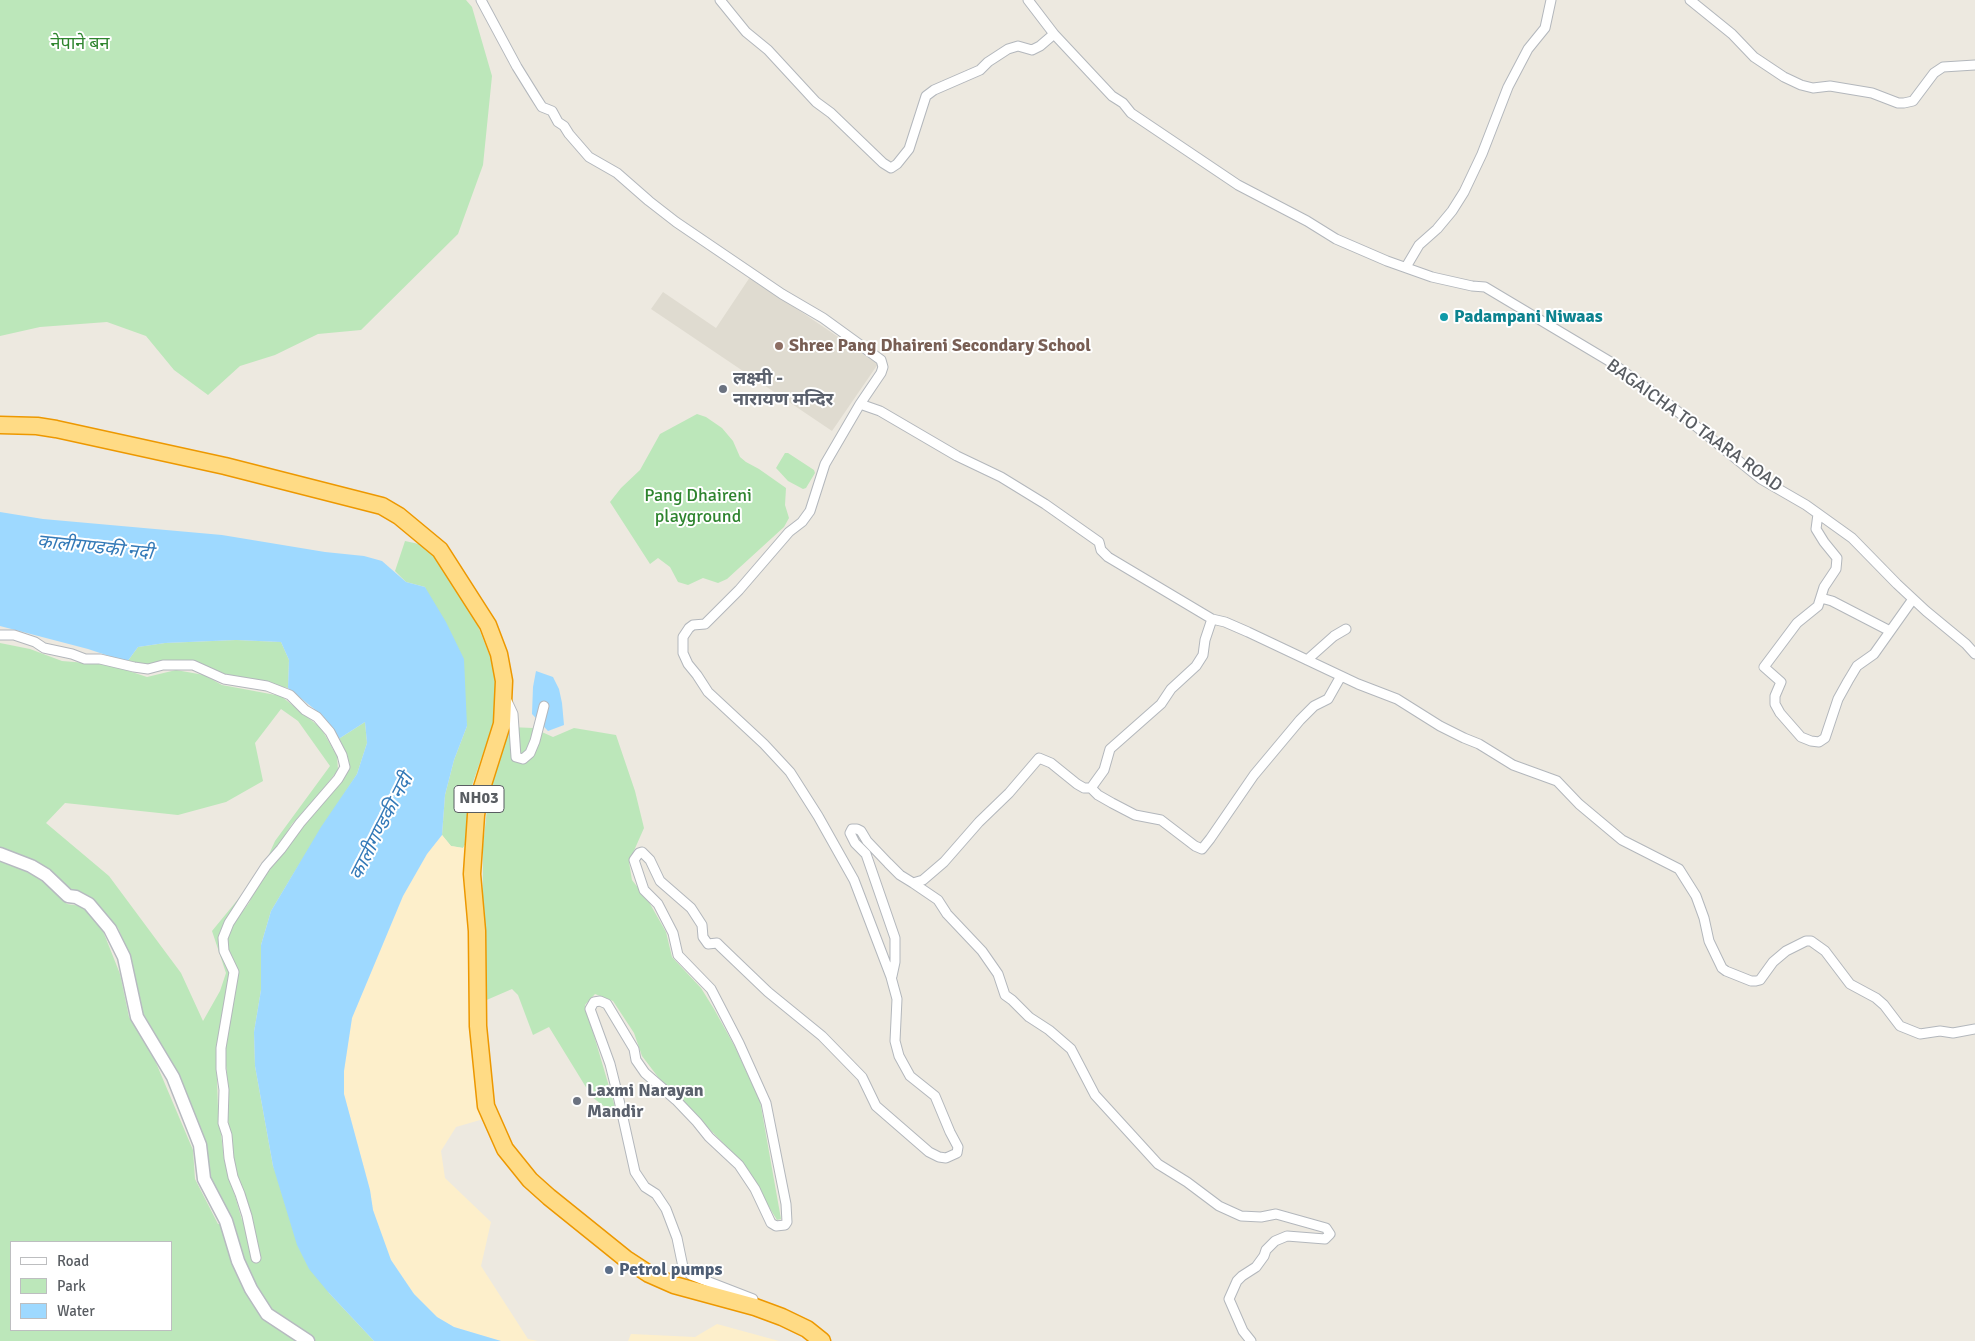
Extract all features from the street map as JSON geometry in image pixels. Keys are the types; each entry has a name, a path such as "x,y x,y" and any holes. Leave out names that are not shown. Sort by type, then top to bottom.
{"highway":[{"name":"NH03","path":"0,424 56,429 225,466 382,506 399,516 440,550 488,624 499,654 504,681 502,724 479,797 472,874 477,931 478,1026 486,1106 504,1149 530,1180 626,1259 649,1274 674,1285 755,1307 799,1325 822,1341"}],"street":[{"path":"481,0 538,102 542,107 552,111 558,122 564,126 568,134 589,157 617,173 676,222 782,294 823,318 881,360 883,367 824,464 810,511 802,522 789,532 739,590 705,624 692,625 689,628 684,638 683,653 688,664 698,675 708,692 764,744 790,772 818,816 854,880 892,977 897,999 895,1041 899,1056 910,1076 935,1096 958,1147 957,1154 952,1157 938,1157 929,1152 876,1106 862,1077 816,1030 768,992 721,947 717,944 708,944 703,937 702,925 691,908 660,881 646,854 639,853 636,857 635,866 640,882 644,890 658,904 673,933 678,955 711,989 739,1043 766,1103 786,1204 787,1222 785,1225 776,1226 771,1223 755,1189 739,1165 709,1137 676,1100 645,1073 636,1060 634,1048 607,1004 600,1001 594,1002 590,1009 610,1064 620,1100 635,1172 639,1180 645,1187 656,1194 666,1209 677,1238 683,1267 691,1275 756,1301 755,1307"},
{"path":"720,0 746,32 768,50 816,102 831,113 882,163 891,168 897,164 909,149 926,96 934,90 980,70 988,62 1008,49 1018,46 1032,50 1054,34"},
{"name":"BAGAICHA TO TAARA ROAD","path":"1028,0 1054,34 1112,96 1123,103 1131,113 1216,171 1336,238 1386,261 1432,277 1485,287 1609,361 1671,406 1761,479 1818,514 1852,538 1913,599 1966,644 1975,654"},
{"path":"1406,267 1419,244 1437,229 1452,211 1464,192 1482,154 1508,87 1528,49 1545,28 1551,0"},
{"path":"1690,0 1732,34 1754,57 1784,77 1813,88 1830,86 1864,91 1898,103 1904,103 1913,101 1934,72 1943,67 1975,65"},
{"path":"860,404 880,411 1038,499 1099,542 1101,550 1108,557 1212,619 1226,622 1397,700 1440,726 1480,744 1518,768 1557,781 1579,804 1622,840 1678,869 1696,896 1704,918 1709,941 1722,968 1726,971 1751,981 1760,980 1773,962 1786,951 1806,941 1811,941 1825,951 1850,984 1876,998 1884,1005 1900,1026 1920,1034 1975,1030"},
{"path":"1818,514 1816,522 1818,534 1837,558 1836,569 1824,587 1818,606 1797,622 1764,667 1781,682 1775,696 1775,704 1801,737 1811,742 1819,742 1825,738 1838,700 1848,681 1858,666 1874,654 1913,599"},
{"path":"1821,598 1832,601 1890,631"},
{"path":"1091,788 1104,770 1110,749 1161,704 1171,690 1196,666 1203,655 1205,640 1212,619"},
{"path":"1307,660 1334,636 1346,629"},
{"path":"0,635 14,635 35,642 44,648 85,659 100,659 134,668 148,669 162,665 193,665 224,679 267,686 290,696 305,710 317,717 330,732 342,755 345,767 338,779 266,866 229,923 223,938 224,951 234,972 221,1048 221,1070 224,1090 223,1123 227,1135 233,1177 247,1216 256,1258"},
{"path":"913,883 923,880 944,862 1039,758 1052,764 1076,784 1084,788 1091,788 1098,795 1112,803 1135,814 1161,820 1195,846 1202,849 1243,788 1271,756 1282,739 1314,706 1328,698 1341,676"},
{"path":"504,681 507,703 512,714 516,757 523,759 530,753 541,723 544,706"},
{"path":"892,977 895,962 895,938 866,854 850,834 852,829 861,831 867,841 900,874 938,900 947,914 982,951 998,974 1005,995 1029,1017 1049,1030 1071,1049 1095,1095 1158,1164 1187,1182 1219,1206 1241,1216 1261,1217 1276,1214 1326,1228 1330,1234 1325,1239 1287,1236 1275,1241 1266,1250 1256,1267 1237,1281 1229,1298 1243,1331 1251,1341"},
{"path":"0,854 31,866 46,875 68,896 76,897 89,904 110,929 124,957 137,1017 174,1078 200,1145 204,1179 226,1221 238,1261 251,1290 267,1314 308,1341"}],"shaded area":[{"name":"Shree Pang Dhaireni Secondary School","path":"750,277 878,364 832,431 651,309 663,292 716,328"}],"green space":[{"name":"नेपाने बन","path":"0,0 466,0 472,7 492,76 483,165 458,234 361,330 318,334 275,355 240,366 208,395 174,370 146,336 107,322 40,327 0,336"},
{"name":"Pang Dhaireni playground","path":"697,414 706,417 722,428 733,441 740,457 746,462 786,488 785,505 789,518 784,527 727,579 718,583 703,578 688,585 678,582 670,567 658,558 650,564 610,502 621,488 640,470 660,434"},
{"path":"785,453 788,453 814,470 815,473 806,488 803,489 788,481 776,468"},
{"path":"405,541 428,546 472,611 497,674 497,713 470,791 468,840 463,848 451,846 442,835 445,795 454,760 467,726 425,587 406,582 395,571"},
{"path":"236,640 281,642 289,660 288,688 224,676 197,662 145,666 127,662 138,647 165,643"},
{"path":"0,643 30,649 62,661 111,665 147,677 176,670 204,675 222,685 281,696 321,728 337,756 338,770 313,802 292,824 221,938 231,973 216,1048 218,1109 224,1158 242,1220 251,1219 237,1177 227,1114 227,1072 224,1052 238,976 236,965 226,945 232,925 249,903 254,892 276,860 347,770 337,740 365,722 367,743 357,774 271,911 261,945 261,990 254,1032 255,1066 273,1166 329,1293 374,1341 0,1341 0,860 33,875 53,888 67,904 81,906 93,917 103,931 120,974 129,1017 151,1051 193,1150 195,1179 218,1224 229,1223 208,1180 179,1076 143,1013 130,956 118,928 91,898 68,889 0,849","holes":["281,709 298,721 330,766 275,841 262,870 212,931 226,973 220,991 203,1021 181,973 109,876 46,823 65,803 178,815 226,802 263,781 255,743"]},
{"path":"510,727 533,728 553,737 574,728 616,735 635,791 644,828 629,862 632,880 649,902 666,932 672,957 701,988 714,1009 735,1047 760,1101 781,1219 777,1220 740,1160 658,1077 642,1056 634,1033 613,1001 595,994 585,1005 618,1117 592,1097 549,1027 533,1035 518,995 512,989 482,1002 483,846 488,800 497,764"}],"sand":[{"path":"442,835 451,846 463,848 468,840 466,914 487,1118 456,1127 441,1151 445,1178 491,1222 481,1266 528,1339 538,1341 501,1341 454,1327 437,1317 414,1294 391,1260 382,1237 373,1210 370,1190 344,1094 344,1071 352,1018 403,896 427,854"},
{"path":"717,1324 779,1341 628,1341 631,1334 695,1337"}],"water":[{"name":"कालीगण्डकी नदी","path":"0,512 43,519 222,535 325,552 364,556 382,561 406,582 425,587 446,622 464,659 467,726 454,760 445,795 442,835 427,854 403,896 352,1018 344,1071 344,1094 370,1190 373,1210 391,1260 414,1294 437,1317 454,1327 501,1341 374,1341 309,1269 297,1245 273,1166 255,1066 254,1032 261,990 261,945 271,911 321,827 357,774 367,743 365,722 337,740 323,716 288,688 289,660 281,642 236,640 165,643 138,647 127,662 88,649 0,626"},
{"path":"536,671 553,677 559,689 562,703 564,725 548,731 532,714 533,687"}],"place":[{"name":"Padampani Niwaas","path":"1444,317"},
{"name":"Shree Pang Dhaireni Secondary School","path":"779,346"},
{"name":"लक्ष्मी - नारायण मन्दिर","path":"723,389"},
{"name":"Laxmi Narayan Mandir","path":"577,1101"},
{"name":"Petrol pumps","path":"609,1270"}]}
